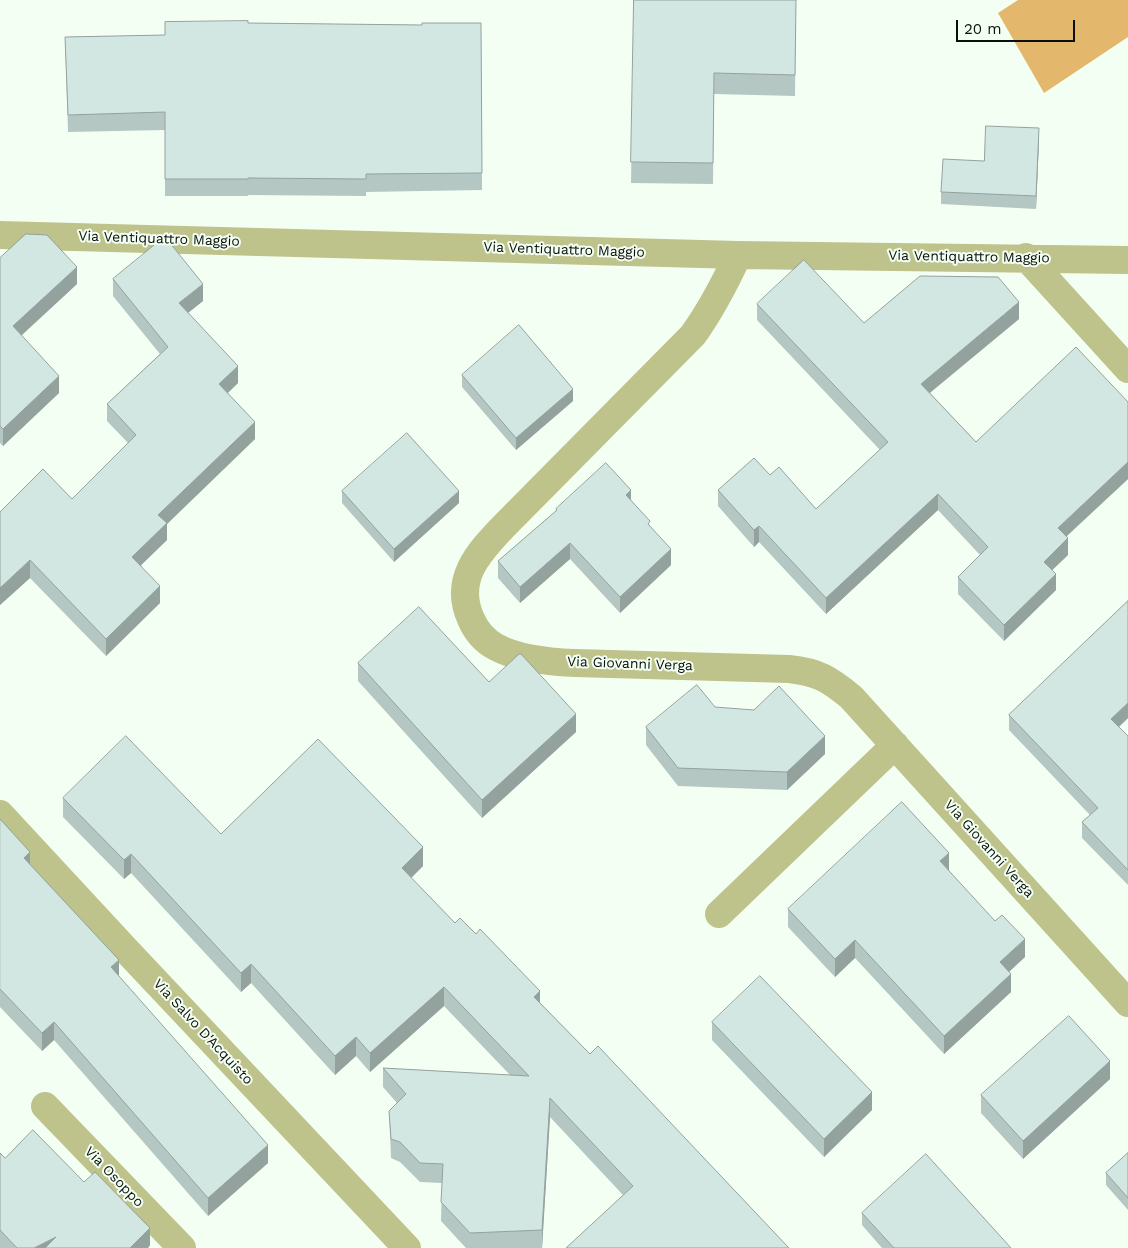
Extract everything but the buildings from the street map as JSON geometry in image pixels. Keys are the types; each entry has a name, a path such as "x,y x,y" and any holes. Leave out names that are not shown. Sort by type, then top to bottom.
{"street":[{"name":"Via Ventiquattro Maggio","path":"0,235 738,255 1128,260"},
{"name":"Via Giovanni Verga","path":"738,255 721,290 693,336 504,526 477,558 467,578 465,590 465,603 473,625 488,642 497,648 510,653 557,662 789,669 807,671 823,677 851,697 1128,1003"},
{"path":"1026,258 1128,369"},
{"path":"719,914 895,745"},
{"name":"Via Salvo D'Acquisto","path":"0,814 407,1248"},
{"name":"Via Osoppo","path":"45,1106 182,1248"}],"shaded area":[{"path":"1018,0 1128,0 1128,37 1044,93 998,13"}]}
